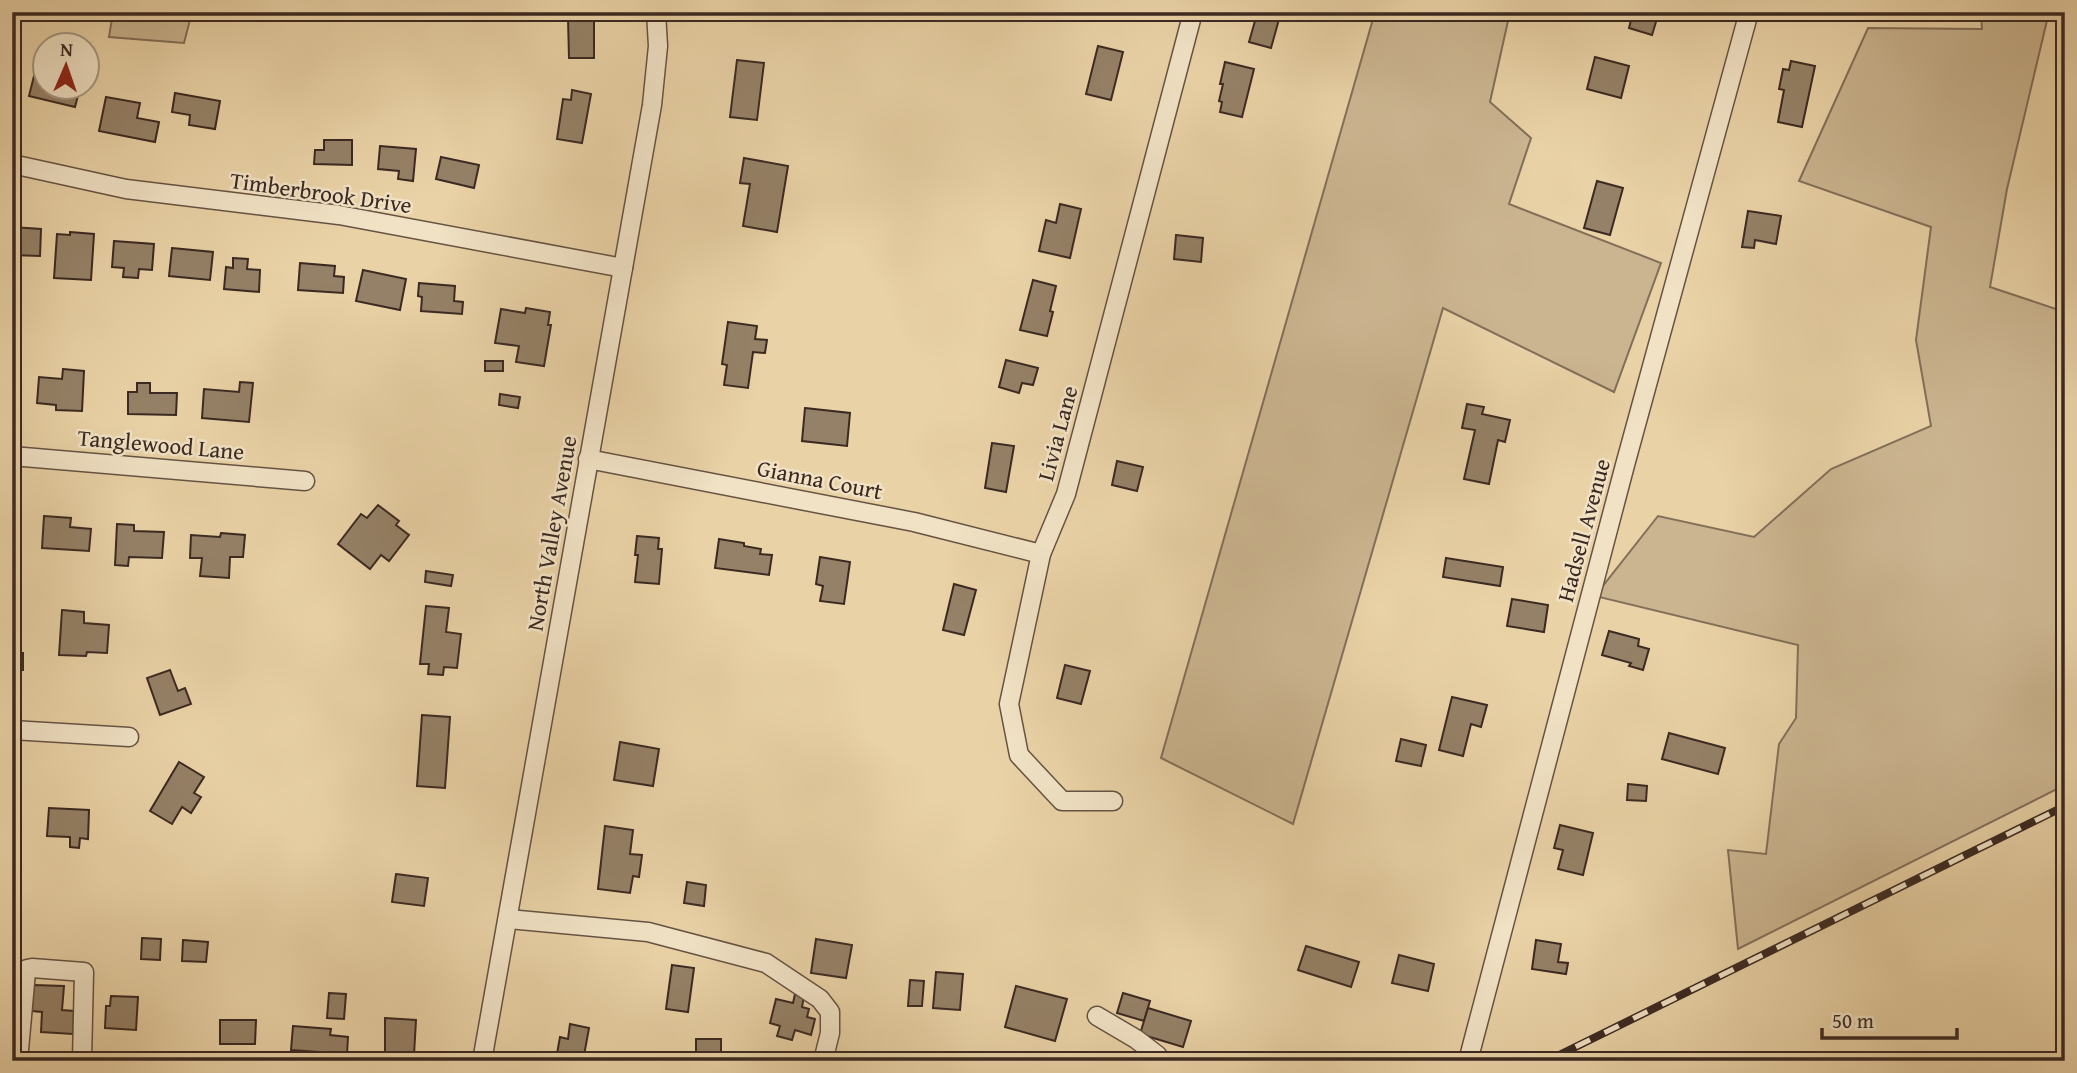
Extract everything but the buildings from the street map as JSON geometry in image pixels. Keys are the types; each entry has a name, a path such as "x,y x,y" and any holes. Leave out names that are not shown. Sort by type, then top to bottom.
{"street":[{"name":"North Valley Avenue","path":"482,1061 656,75 656,12"},
{"name":"Livia Lane","path":"1113,801 1062,801 1019,755 1009,704 1041,554 1066,494 1193,12"},
{"name":"Hadsell Avenue","path":"1468,1061 1625,465 1749,12"},
{"name":"Timberbrook Drive","path":"12,164 126,189 339,215 623,268"},
{"name":"Tanglewood Lane","path":"12,456 305,481"},
{"name":"Gianna Court","path":"588,459 914,522 1041,554"},
{"path":"12,730 129,737"},
{"path":"508,919 648,932 766,962 820,999 830,1012 830,1033 823,1061"},
{"path":"18,1061 26,972 32,968 84,972 82,1061"},
{"path":"1097,1016 1157,1055 1155,1061"}],"shaded area":[{"path":"113,12 192,12 184,43 109,37"},
{"path":"1375,12 1510,12 1490,102 1531,138 1509,204 1661,263 1614,392 1443,308 1293,824 1161,758"},
{"path":"1981,12 2049,12 2007,189 1990,287 2065,312 2065,785 1738,949 1728,850 1766,854 1779,744 1796,718 1798,645 1595,596 1658,516 1754,537 1831,469 1931,426 1916,340 1931,227 1799,181 1868,28 1982,29"}],"railway":[{"path":"1547,1061 2065,806"}]}
